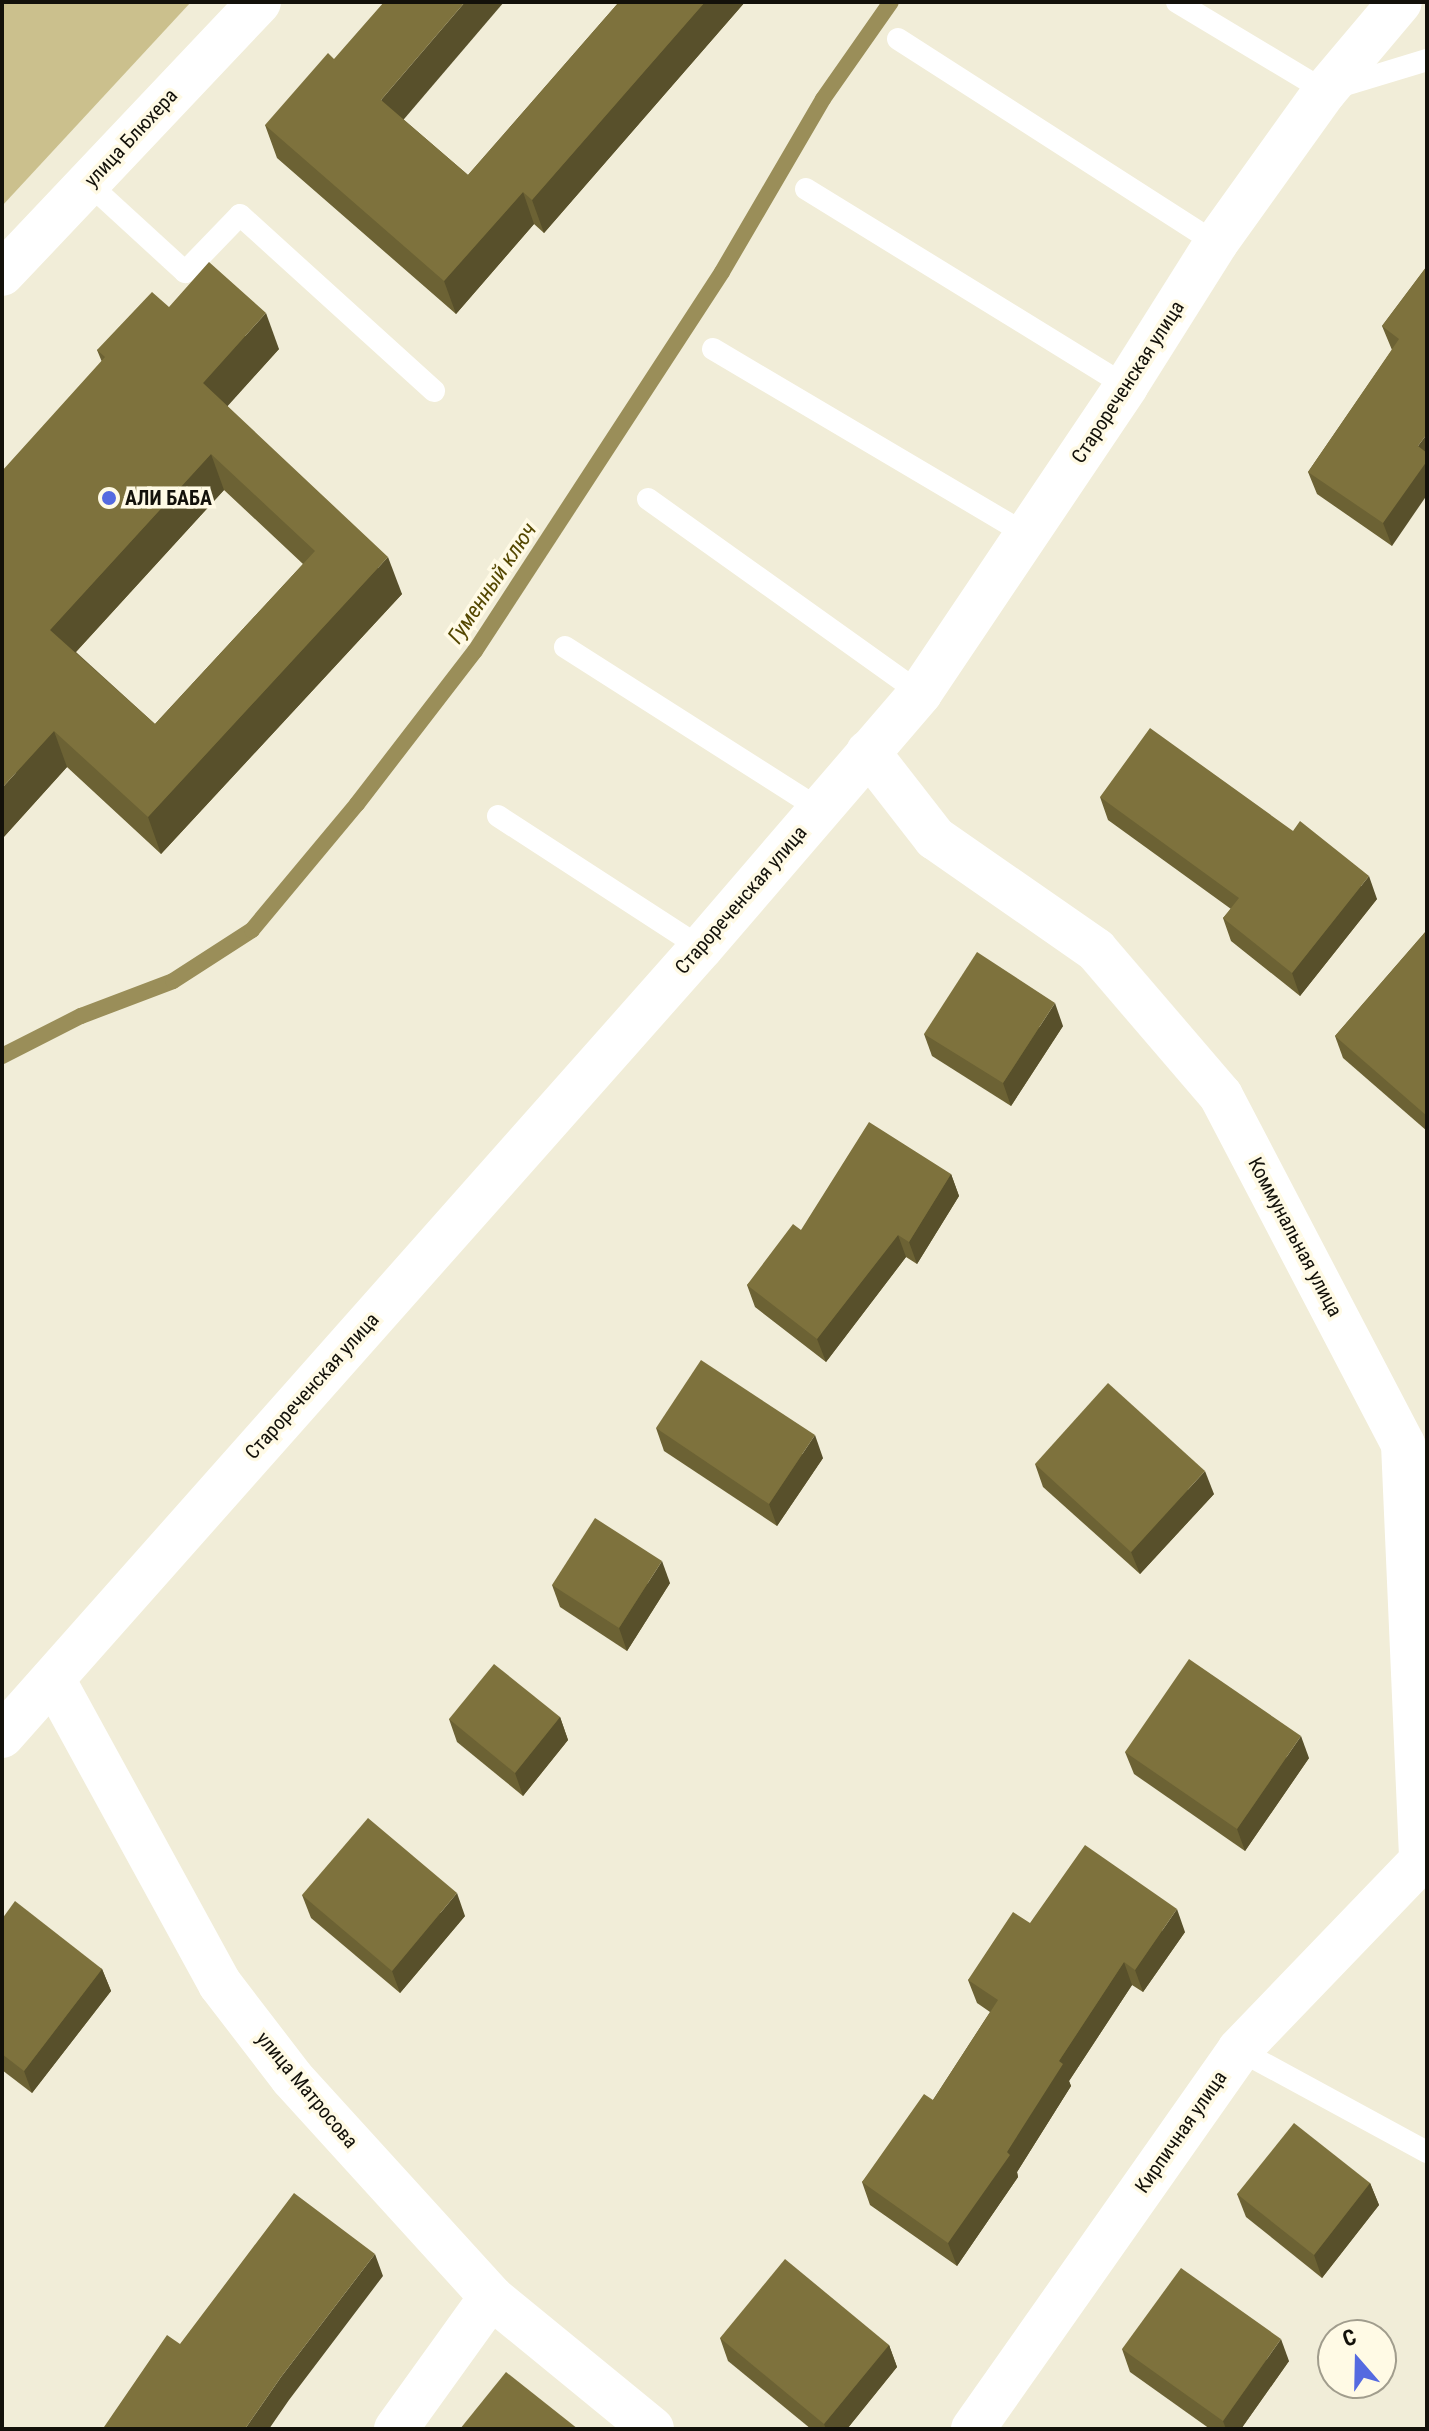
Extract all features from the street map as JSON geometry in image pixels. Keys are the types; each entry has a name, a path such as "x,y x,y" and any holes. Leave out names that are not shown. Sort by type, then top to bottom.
{"street":[{"name":"улица Блюхера","path":"2,274 259,2"},
{"name":"Старореченская улица","path":"2,1736 701,948 920,693 1028,535 1216,243 1325,91 1400,2"},
{"name":"Коммунальная улица","path":"868,752 935,838 1096,950 1221,1096 1415,1461 1425,1869"},
{"name":"улица Матросова","path":"53,1679 220,1984 292,2078 491,2297 652,2429"},
{"name":"Кирпичная улица","path":"973,2429 1239,2050 1425,1869"},
{"path":"396,2429 491,2297"}],"lane":[{"path":"1177,2 1325,91 1427,60"},
{"path":"898,39 1216,243"},
{"path":"88,183 185,272 240,215 434,391"},
{"path":"806,189 1126,386"},
{"path":"713,349 1028,535"},
{"path":"648,499 920,693"},
{"path":"565,647 819,809"},
{"path":"498,816 701,948"},
{"path":"1239,2050 1427,2152"}],"shaded area":[{"path":"2,2 191,2 2,206"}],"building":[{"path":"384,2 465,2 381,100 468,175 619,2 705,2 532,200 523,192 444,281 265,125 328,53 334,59"},
{"path":"209,262 266,313 203,383 388,557 148,817 54,731 2,788 2,471 105,357 97,350 152,292 169,307","holes":["211,454 315,551 155,724 50,630"]},
{"path":"1427,266 1427,434 1418,446 1427,453 1427,461 1383,523 1308,472 1399,339 1382,326"},
{"path":"1150,728 1293,831 1300,821 1369,876 1292,973 1223,918 1239,898 1100,797"},
{"path":"1427,930 1427,1116 1335,1036"},
{"path":"977,952 1055,1003 1003,1083 924,1034"},
{"path":"869,1122 951,1174 909,1242 898,1235 817,1339 747,1285 793,1224 801,1230"},
{"path":"701,1360 815,1435 769,1504 656,1428"},
{"path":"1108,1383 1205,1471 1131,1552 1035,1464"},
{"path":"595,1518 662,1561 619,1628 552,1585"},
{"path":"1189,1659 1301,1736 1237,1829 1125,1752"},
{"path":"494,1664 560,1717 515,1773 449,1719"},
{"path":"368,1818 457,1893 392,1971 302,1895"},
{"path":"1085,1845 1177,1909 1135,1970 1124,1962 1059,2061 1063,2064 1007,2152 1010,2155 948,2243 862,2182 924,2094 933,2100 998,2000 968,1980 1013,1912 1030,1923"},
{"path":"15,1901 102,1969 24,2071 2,2054 2,1919"},
{"path":"1294,2123 1370,2183 1314,2255 1237,2194"},
{"path":"294,2193 375,2254 245,2429 104,2427 167,2335 180,2344"},
{"path":"785,2259 889,2345 824,2424 720,2338"},
{"path":"1181,2268 1281,2339 1223,2421 1122,2349"},
{"path":"506,2372 578,2429 460,2429"}],"waterway":[{"name":"Гуменный ключ","path":"2,1056 81,1016 173,981 252,930 357,804 475,651 722,272 823,99 891,2"}],"place":[{"name":"АЛИ БАБА","path":"109,498"}]}
